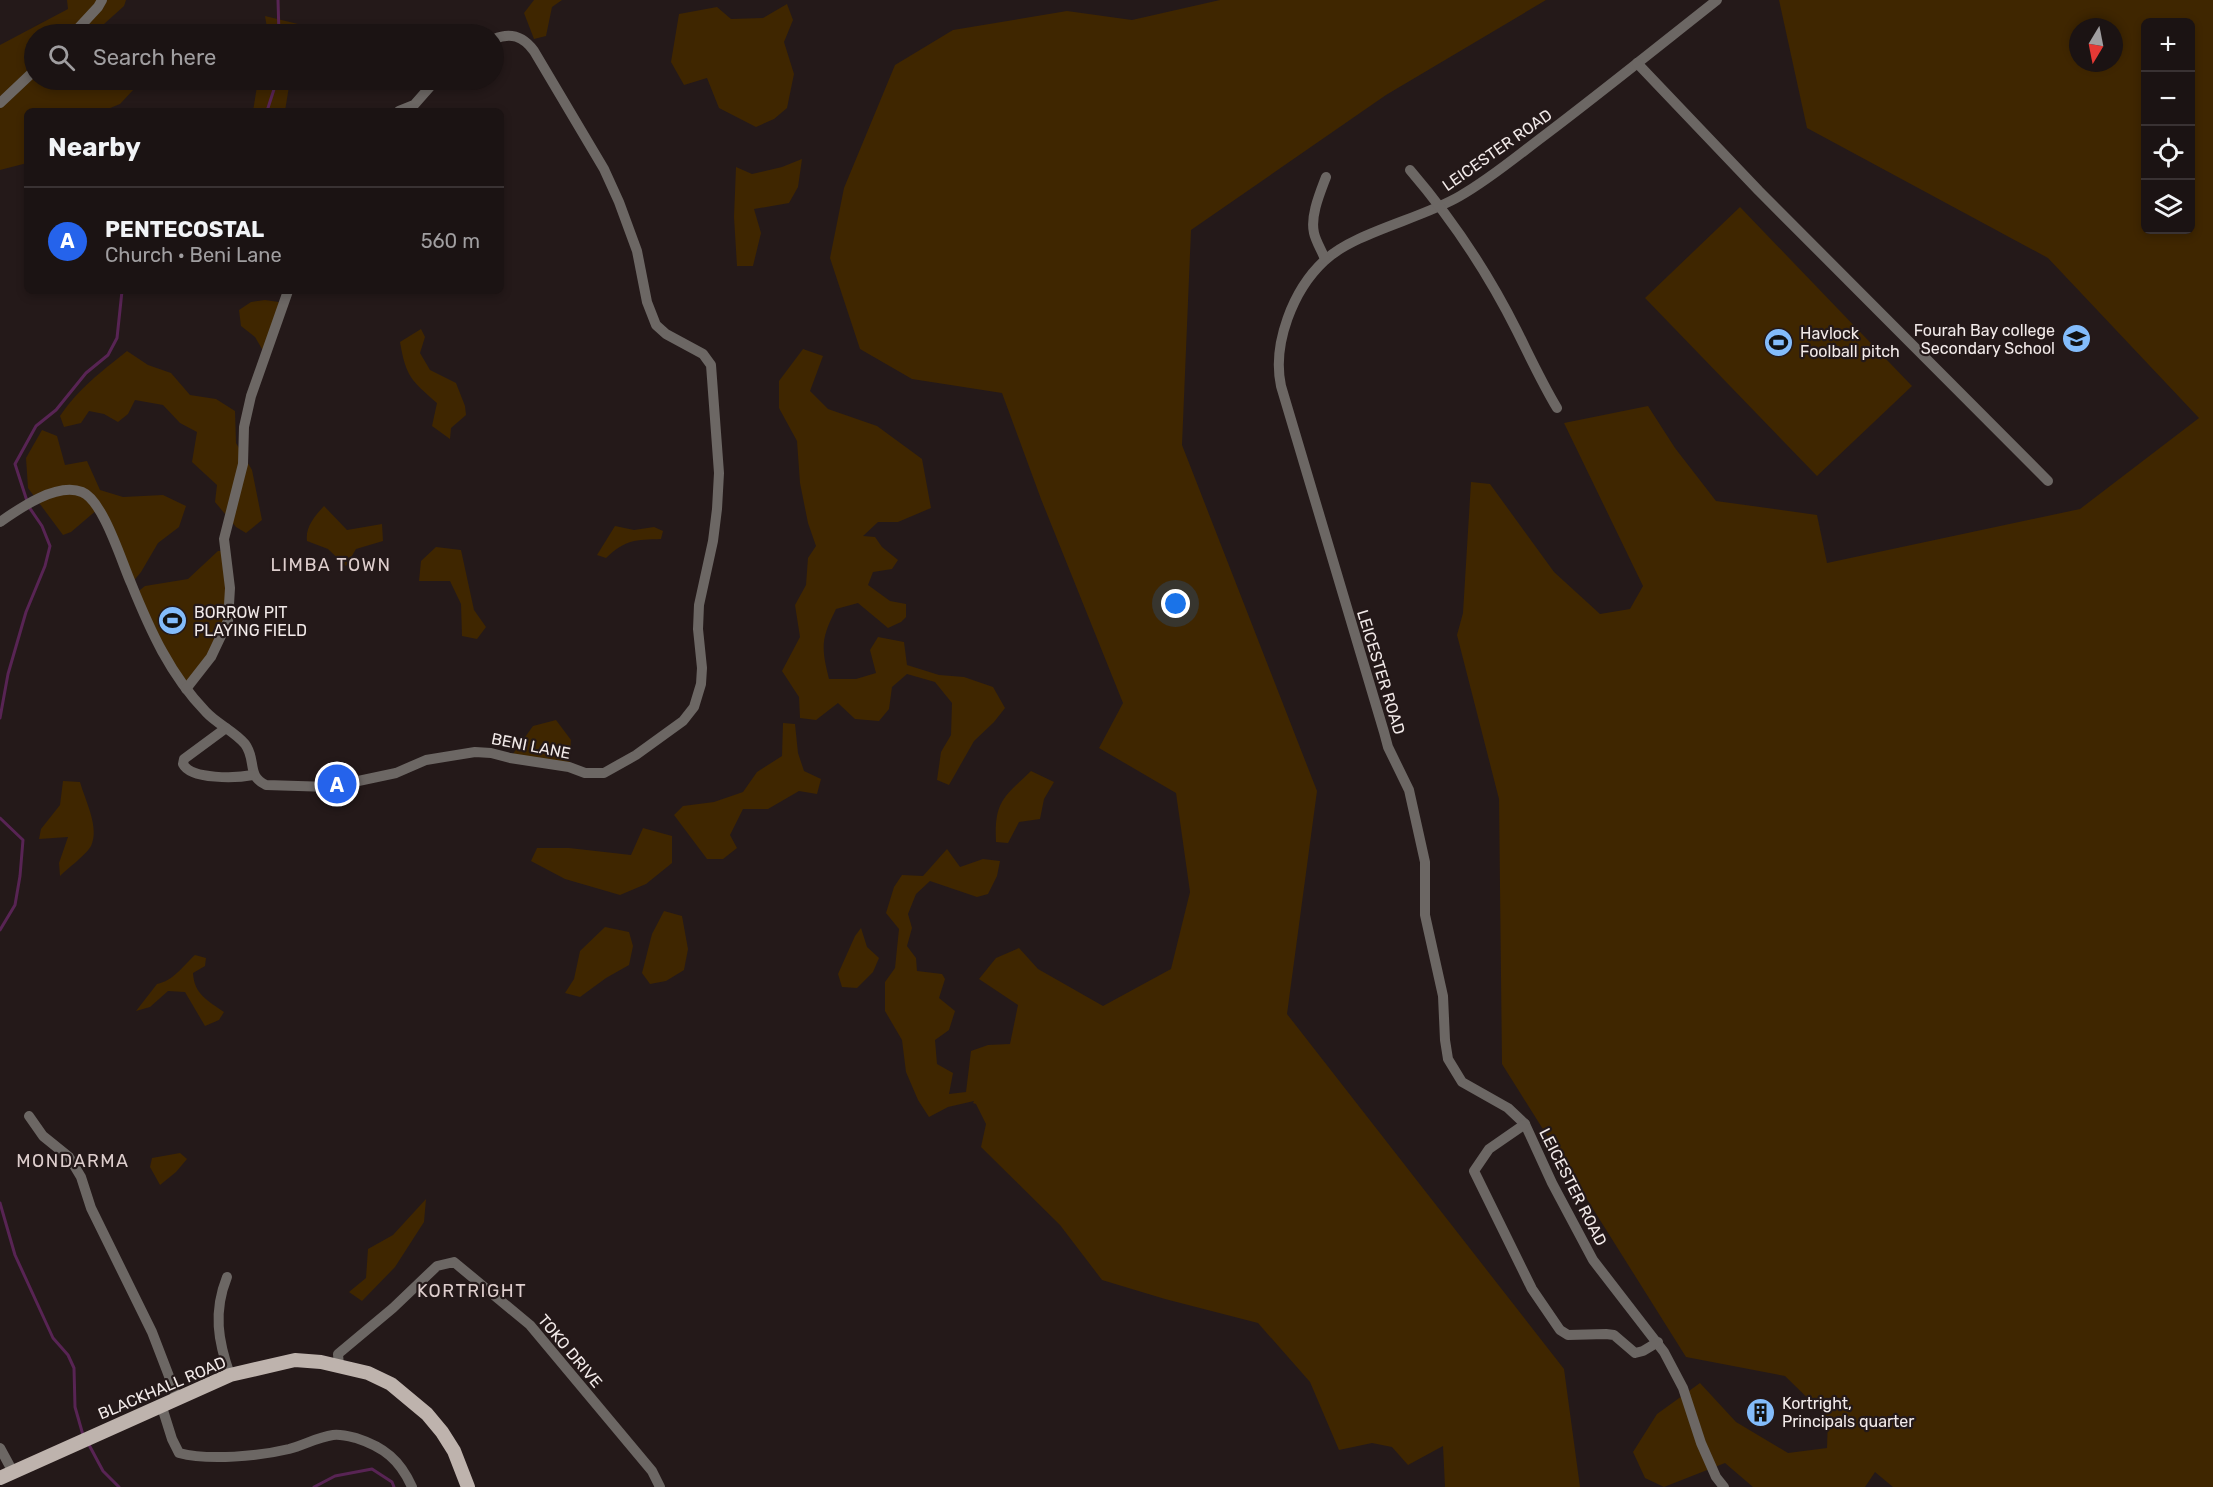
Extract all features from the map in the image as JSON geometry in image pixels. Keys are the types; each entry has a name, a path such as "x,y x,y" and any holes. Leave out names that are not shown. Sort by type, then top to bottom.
{"main road":[{"name":"BLACKHALL ROAD","path":"0,1478 230,1375 295,1360 321,1362 368,1373 391,1384 427,1414 454,1451 468,1487"}],"street":[{"path":"82,24 102,0"},
{"name":"LEICESTER ROAD","path":"1717,0 1510,162 1442,207 1371,235 1326,259 1307,282 1290,314 1282,338 1279,360 1281,386 1384,732 1409,790 1425,862 1425,915 1443,996 1448,1059 1462,1082 1508,1108 1524,1124 1593,1260 1658,1342 1683,1388 1701,1443 1716,1476 1724,1487"},
{"name":"BENI LANE","path":"253,775 266,785 330,788 396,773 426,760 482,752 569,767 585,773 604,773 636,755 683,721 694,707 701,684 702,668 698,629 699,605 713,541 717,509 718,473 713,374 708,358 666,334 656,325 647,302 636,252 619,202 604,169 534,51 528,43 518,37 504,35"},
{"path":"1637,63 1759,191 2048,481"},
{"path":"0,102 24,80"},
{"path":"406,108 414,105 427,90"},
{"path":"1410,170 1442,207 1517,330 1557,408"},
{"path":"1326,177 1318,199 1313,225 1326,259"},
{"path":"186,689 211,657 228,621 230,588 224,539 243,464 244,427 251,396 287,294"},
{"path":"0,522 20,507 60,490 85,492 94,501 105,520 154,640 186,689 207,714 226,728 244,743 253,758 253,775 215,776 192,773 185,768 184,759 226,728"},
{"path":"29,1116 43,1136 69,1157 81,1176 91,1208 152,1332 177,1397"},
{"path":"1524,1124 1489,1149 1474,1171 1532,1289 1560,1330 1568,1335 1614,1335 1635,1353 1643,1352 1658,1342"},
{"name":"TOKO DRIVE","path":"339,1366 338,1354 393,1308 437,1266 454,1262 530,1325 652,1471 660,1487"},
{"path":"228,1277 220,1302 219,1332 230,1375"},
{"path":"161,1404 179,1453 225,1456 270,1452 341,1434 385,1451 401,1465 412,1487"},
{"path":"0,1448 13,1472"}],"shaded area":[{"path":"67,0 126,0 124,6 104,24 40,24 68,9"},
{"path":"534,0 562,0 552,7 546,36 534,39 524,13"},
{"path":"1220,0 1546,0 1386,95 1191,230 1182,445 1317,791 1287,1014 1564,1369 1580,1487 1445,1487 1443,1446 1408,1465 1392,1447 1372,1443 1339,1450 1310,1382 1258,1323 1102,1280 1060,1225 981,1147 986,1124 976,1104 973,1103 974,1101 948,1107 929,1117 918,1100 906,1072 902,1040 885,1011 885,982 895,968 899,929 886,913 894,887 902,875 923,876 947,849 960,867 983,859 1000,861 997,876 988,894 977,897 930,881 916,894 908,914 912,928 907,946 916,958 917,971 942,974 945,979 939,998 955,1011 949,1030 935,1040 937,1064 953,1073 949,1094 966,1092 971,1051 988,1045 1010,1044 1018,1005 979,979 996,958 1019,948 1038,969 1103,1006 1171,969 1190,892 1176,793 1099,748 1123,703 1041,499 1002,393 912,379 860,349 830,258 844,188 895,65 953,30 1067,11 1132,20"},
{"path":"1779,0 2213,0 2213,1487 1893,1487 1875,1472 1865,1487 1753,1487 1725,1463 1664,1487 1645,1478 1633,1452 1657,1414 1700,1383 1736,1422 1788,1453 1827,1448 1828,1418 1785,1376 1686,1357 1502,1064 1499,799 1457,635 1463,613 1471,482 1490,484 1554,572 1600,614 1630,609 1643,586 1564,423 1648,406 1675,448 1716,501 1817,515 1827,563 2080,509 2199,418 2048,258 1807,128"},
{"path":"787,4 793,20 784,42 794,74 787,108 774,119 756,127 719,108 707,78 684,85 671,62 679,14 717,7 731,19 763,18"},
{"path":"265,16 298,24 266,24"},
{"path":"24,32 24,90 133,90 120,104 110,108 24,108 24,164 0,170 0,45"},
{"path":"256,90 288,90 285,108 253,108"},
{"path":"802,159 798,187 789,203 754,209 761,233 753,266 737,266 734,217 736,167 752,174 782,167"},
{"name":"Havlock Foolball pitch","path":"1740,207 1912,386 1817,476 1645,298"},
{"path":"265,300 279,302 265,354 255,337 241,326 239,310 251,302"},
{"path":"421,329 425,337 420,353 430,370 456,383 465,406 466,415 451,428 450,439 432,426 437,403 415,383 407,371 400,342"},
{"path":"803,349 823,356 810,391 828,409 877,426 922,459 931,508 898,522 878,522 863,536 875,537 882,547 898,560 892,569 873,572 868,585 890,601 906,604 906,617 888,628 858,603 836,609 827,628 824,643 829,679 856,679 876,673 870,650 878,637 904,642 907,665 939,675 964,677 993,687 1005,708 974,741 949,785 937,780 941,752 951,735 952,703 935,682 907,674 892,687 889,709 879,721 855,719 838,703 816,720 800,718 799,697 782,671 800,637 795,605 806,585 808,558 816,546 808,523 800,483 797,441 779,408 779,381"},
{"path":"127,351 148,365 171,373 190,395 216,399 235,411 236,443 252,470 262,520 246,533 236,527 215,502 217,485 192,462 197,432 180,423 163,405 135,400 128,414 118,422 104,414 89,411 81,423 64,427 60,416 67,406 91,381"},
{"path":"42,430 57,436 65,465 87,461 100,490 123,497 163,495 186,506 179,527 158,543 131,584 98,509 71,532 63,535 28,488 26,458"},
{"path":"324,506 347,530 382,524 383,541 356,549 346,566 328,549 307,541 309,526"},
{"path":"615,526 634,530 654,527 663,531 661,539 625,544 606,558 597,555"},
{"path":"436,547 461,550 474,610 486,627 477,639 462,636 461,604 450,581 419,581 421,561"},
{"path":"218,551 226,551 228,621 186,689 135,594 145,586 188,579"},
{"path":"556,720 571,740 569,767 510,758 533,726"},
{"path":"783,723 795,724 798,753 804,771 821,779 817,794 799,791 768,809 743,809 730,835 737,848 723,859 707,859 674,815 683,806 714,802 743,792 757,772 782,756"},
{"path":"1031,771 1054,782 1044,799 1040,819 1019,822 1008,843 996,842 999,808 1014,787"},
{"path":"63,781 80,782 94,831 89,850 60,876 59,863 68,837 39,839 41,829 60,805"},
{"path":"643,828 672,836 672,863 646,884 620,895 565,879 531,861 537,848 569,848 631,855"},
{"path":"664,911 682,916 688,949 684,970 666,981 650,984 642,973 652,934"},
{"path":"605,927 629,932 633,946 629,965 580,997 565,993 574,979 580,951"},
{"path":"861,928 867,947 879,958 873,972 857,988 842,987 838,974"},
{"path":"195,955 206,958 205,966 193,973 196,986 203,996 224,1012 219,1020 205,1026 185,992 168,991 150,1007 136,1011 157,984 173,976"},
{"path":"180,1153 187,1159 160,1185 150,1167 152,1158"},
{"path":"426,1199 424,1222 395,1267 362,1301 349,1292 366,1278 368,1249 393,1235"}],"waterway":[{"path":"278,0 279,24"},
{"path":"268,108 274,90"},
{"path":"27,501 15,464 36,426 56,410 86,373 108,355 117,338 122,294"},
{"path":"0,718 8,674 26,612 45,566 50,546 42,526 29,507"},
{"path":"0,818 23,840 15,905 0,930"},
{"path":"0,1203 15,1255 53,1338 68,1355 74,1368 75,1407 83,1435"},
{"path":"88,1443 103,1471 119,1487"},
{"path":"314,1487 335,1476 372,1469 392,1482 394,1487"}],"place":[{"name":"Fourah Bay college Secondary School","path":"2076,339"},
{"name":"Havlock Foolball pitch","path":"1779,342"},
{"name":"BORROW PIT PLAYING FIELD","path":"173,621"},
{"name":"PENTECOSTAL","path":"337,784"},
{"name":"Kortright, Principals quarter","path":"1761,1412"}],"district":[{"name":"LIMBA TOWN","path":"331,565"},
{"name":"MONDARMA","path":"73,1161"},
{"name":"KORTRIGHT","path":"472,1291"}]}
